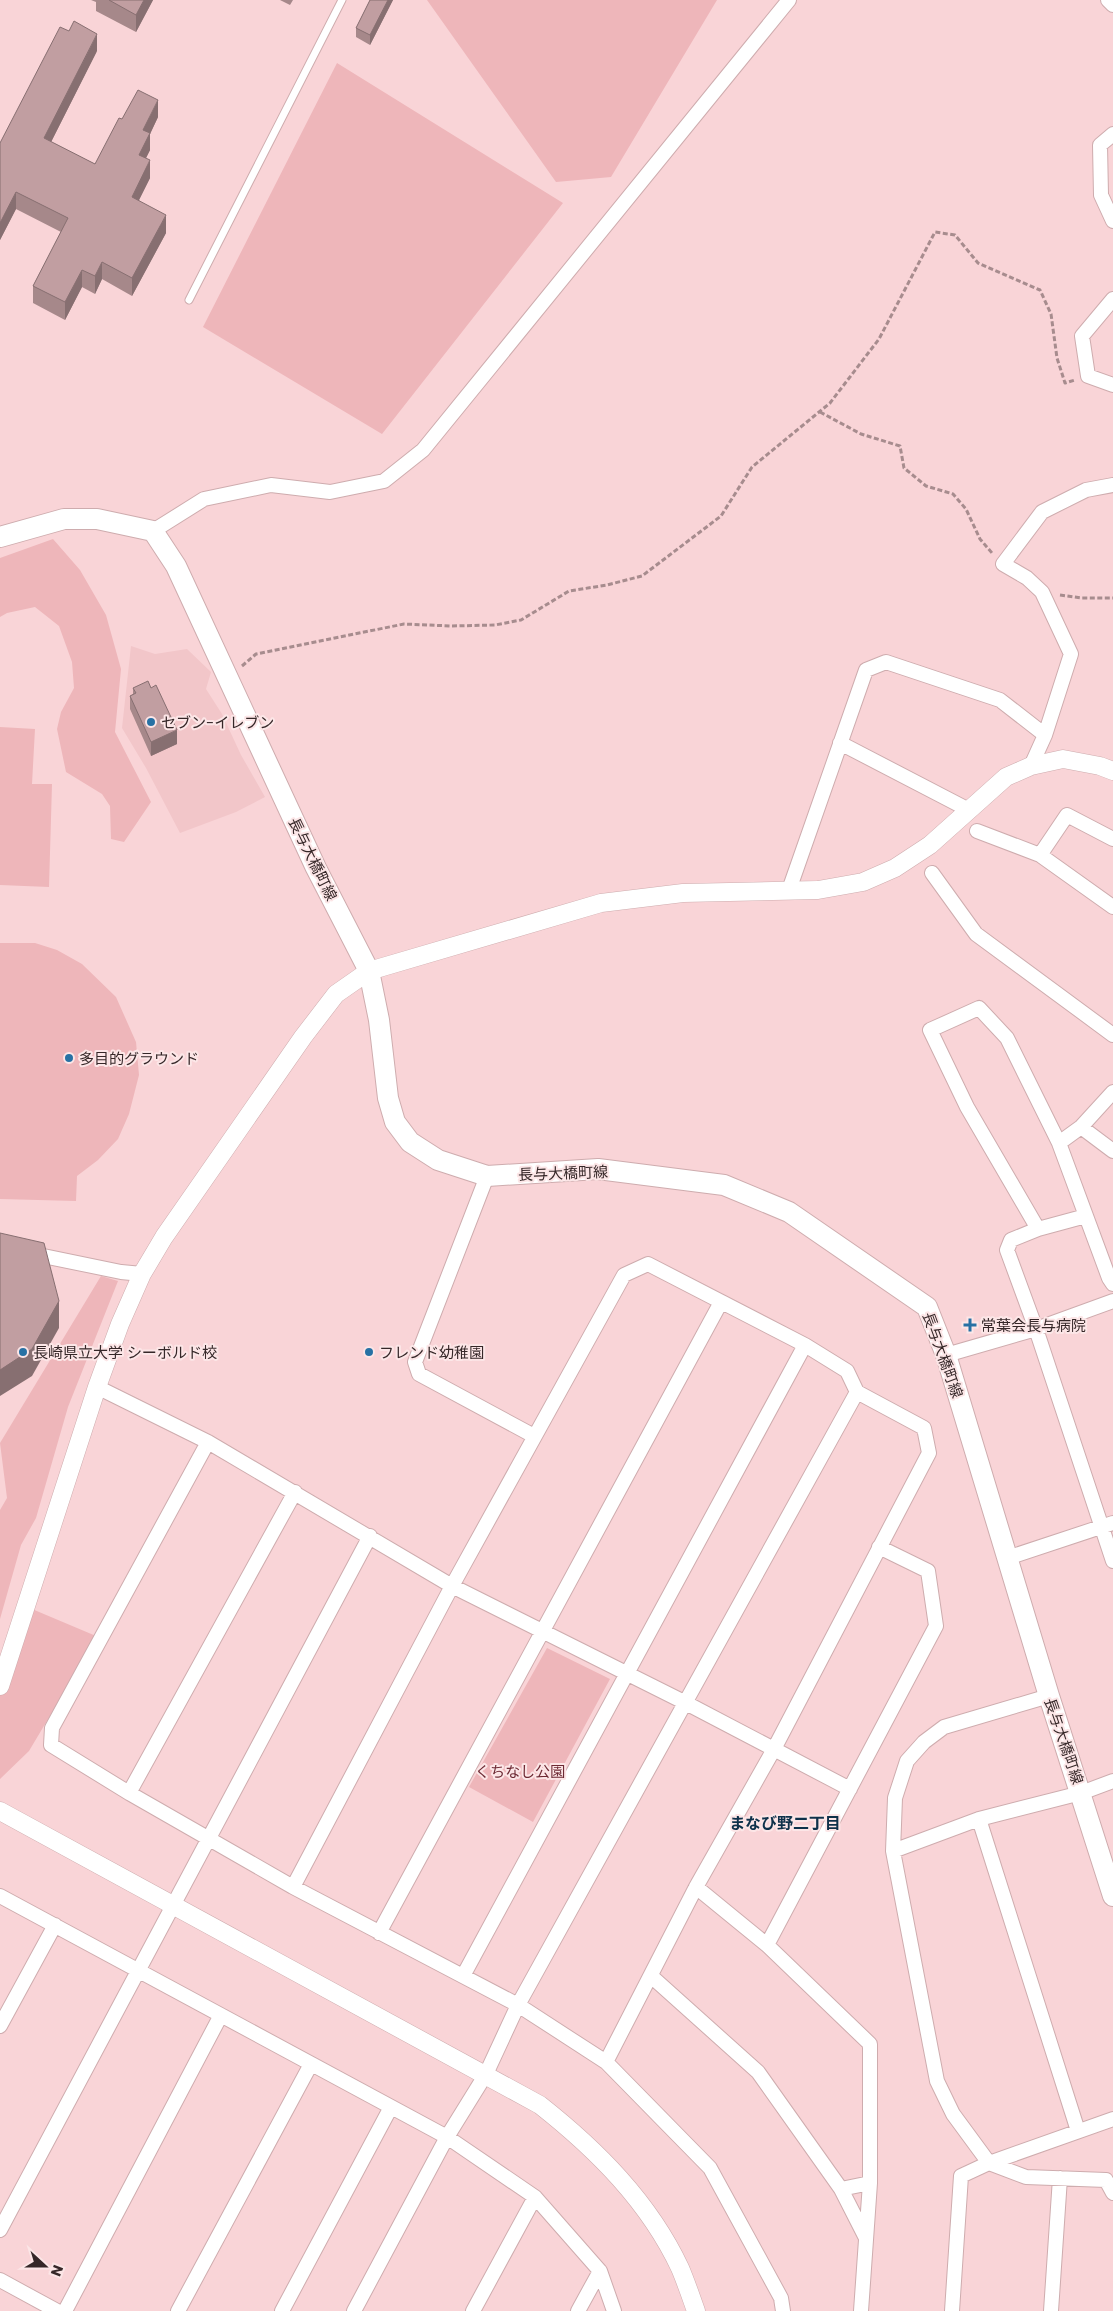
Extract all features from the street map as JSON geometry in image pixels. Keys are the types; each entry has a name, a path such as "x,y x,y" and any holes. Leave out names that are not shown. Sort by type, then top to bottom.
{"main road":[{"path":"0,537 64,519 97,519 153,531"},
{"name":"長与大橋町線","path":"153,531 176,566 316,868 369,971 379,1020 388,1098 395,1122 410,1142 438,1160 487,1176 598,1168 724,1185 789,1212 927,1307 946,1355 1049,1696 1113,1896"}],"street":[{"path":"153,531 204,499 271,485 330,492 384,480 422,450 789,0"},
{"path":"1108,0 1113,5"},
{"path":"1113,134 1100,145 1101,195 1113,221"},
{"path":"1113,299 1082,336 1088,376 1113,385"},
{"path":"1031,766 1045,735 1072,654 1042,592 1027,578 1003,564 1042,512 1086,490 1113,485"},
{"path":"789,890 866,670 886,662 1000,700 1045,735"},
{"path":"840,744 969,810"},
{"path":"0,1686 97,1387 120,1324 142,1274 164,1237 309,1029 336,994 369,971 601,903 683,894 818,890 863,882 895,868 930,845 1006,777 1031,766 1063,759 1100,766 1113,771"},
{"path":"1040,854 1067,815 1113,840"},
{"path":"977,830 1040,854 1113,907"},
{"path":"932,873 976,934 1113,1034"},
{"path":"1038,1229 967,1107 930,1030 979,1008 1007,1038 1059,1144 1109,1278 1113,1284"},
{"path":"1059,1144 1081,1127 1113,1092"},
{"path":"1081,1127 1113,1151"},
{"path":"487,1176 415,1362 419,1374 534,1436"},
{"path":"1086,1216 1038,1229 1011,1240 1007,1250 1108,1525 1113,1561"},
{"path":"0,1247 121,1272 142,1274"},
{"path":"293,1887 452,1586 624,1275 648,1264 805,1345 848,1371 857,1392 924,1428 929,1453 774,1749 696,1888 606,2062"},
{"path":"946,1355 1036,1329 1113,1301"},
{"path":"379,1932 721,1302"},
{"path":"463,1976 625,1673 805,1345"},
{"path":"97,1387 208,1442 452,1586 684,1702 850,1790"},
{"path":"354,2311 447,2138 486,2074 518,2005 857,1392"},
{"path":"208,1442 52,1728 51,1746 293,1887 518,2005 606,2062 710,2168 781,2298 784,2311"},
{"path":"129,1793 295,1492"},
{"path":"1007,1558 1108,1525"},
{"path":"0,2230 370,1536"},
{"path":"767,1946 936,1626 928,1571 879,1547"},
{"path":"1049,1696 944,1727 924,1742 907,1761 895,1798 893,1850 937,2081 953,2114 989,2163 1026,2177 1106,2180 1113,2193"},
{"path":"893,1850 979,1818 1081,1793 1113,1781"},
{"path":"0,1811 540,2105 576,2134 613,2170 655,2225 680,2268 696,2311"},
{"path":"979,1818 1078,2131"},
{"path":"696,1888 767,1946 870,2044 870,2183 862,2311"},
{"path":"0,1896 447,2138 535,2197 600,2271 614,2311"},
{"path":"0,2026 55,1925"},
{"path":"651,1976 758,2072 841,2189 866,2239"},
{"path":"65,2311 221,2015"},
{"path":"178,2311 312,2064"},
{"path":"282,2311 391,2107"},
{"path":"952,2311 961,2176 989,2163 1113,2119"},
{"path":"1051,2311 1060,2178"},
{"path":"841,2189 870,2183"},
{"path":"473,2311 535,2197"},
{"path":"578,2311 600,2271"},
{"path":"0,2280 57,2311"}],"lane":[{"path":"189,300 342,0"}],"path":[{"path":"228,677 256,654 404,624 451,626 495,624 521,620 570,591 607,585 642,576 721,516 752,466 830,403 879,339 935,232 955,235 978,263 1040,290 1051,314 1057,358 1066,383 1088,376"},
{"path":"820,412 861,434 900,446 904,468 926,486 953,494 966,509 980,540 1003,564"},
{"path":"1042,592 1082,598 1113,598"}],"shaded area":[{"path":"131,646 155,654 187,649 211,672 206,689 222,714 241,755 265,797 236,812 180,833 146,768 122,728"}],"green space":[{"path":"427,0 717,0 611,177 556,182"},
{"path":"337,63 563,203 382,434 203,327"},
{"path":"53,539 80,570 106,615 121,669 115,732 151,802 124,842 111,839 110,806 102,794 66,772 57,729 61,712 74,688 72,662 59,626 35,607 7,613 0,617 0,558"},
{"path":"0,727 35,729 32,784 52,784 49,887 0,885"},
{"name":"多目的グラウンド","path":"0,943 35,943 57,950 82,964 116,997 136,1042 139,1075 129,1114 118,1139 98,1160 77,1176 76,1201 0,1199"},
{"path":"101,1276 118,1281 68,1407 36,1518 21,1545 0,1619 0,1510 7,1498 0,1443"},
{"path":"32,1609 96,1636 29,1751 0,1779 0,1691"},
{"name":"くちなし公園","path":"547,1648 610,1679 533,1822 469,1787"}],"building":[{"path":"109,0 144,0 136,15"},
{"path":"370,0 388,0 370,35 356,28"},
{"path":"74,21 97,34 44,138 95,164 119,118 122,119 138,90 158,100 143,130 150,133 139,155 150,160 132,197 166,215 132,278 102,262 95,276 82,270 65,302 33,286 68,218 16,192 0,223 0,143 60,27 69,31"},
{"name":"セブン-イレブン","path":"148,681 151,688 156,685 177,730 151,742 130,696 136,693 133,688"},
{"name":"長崎県立大学 シーボルド校","path":"0,1233 44,1243 59,1301 32,1349 0,1370"}],"place":[{"name":"セブン-イレブン","path":"151,722"},
{"name":"多目的グラウンド","path":"69,1058"},
{"name":"常葉会長与病院","path":"970,1325"},
{"name":"長崎県立大学 シーボルド校","path":"23,1352"},
{"name":"フレンド幼稚園","path":"369,1352"}],"district":[{"name":"まなび野二丁目","path":"785,1823"}]}
